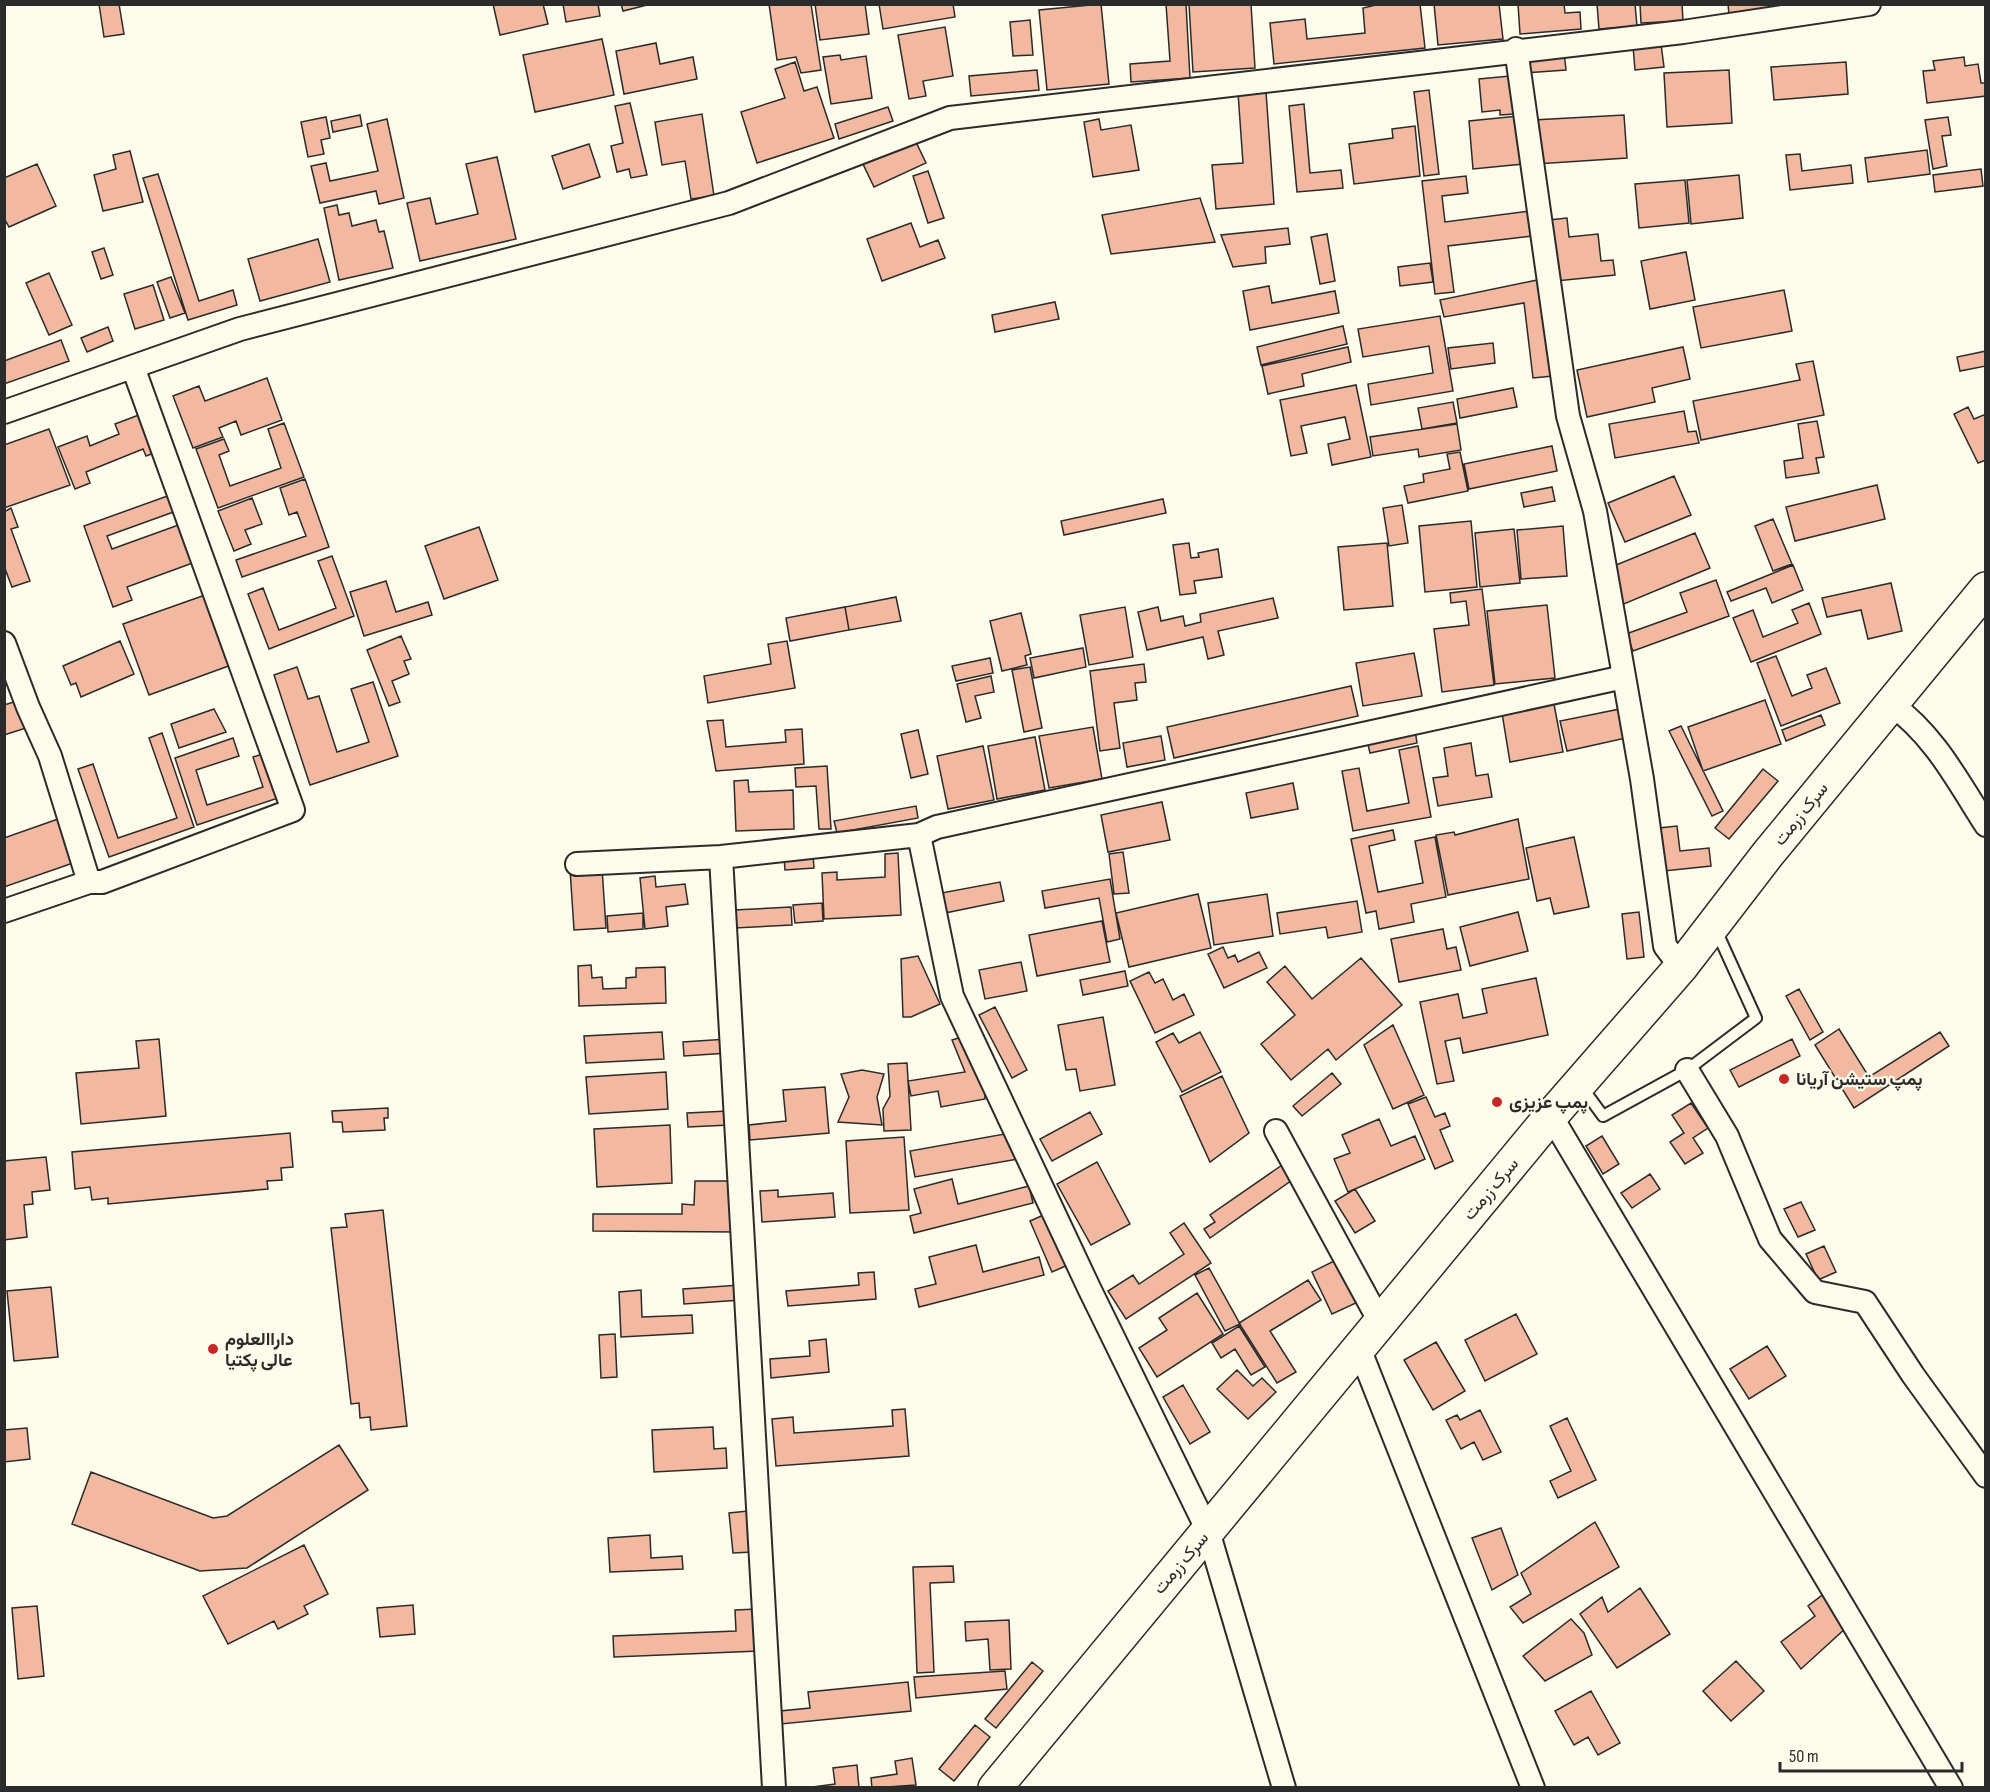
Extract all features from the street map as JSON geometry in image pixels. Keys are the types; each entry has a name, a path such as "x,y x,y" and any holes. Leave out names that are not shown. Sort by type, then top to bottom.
{"highway":[{"name":"سرک زرمت","path":"995,1788 1551,1116 1681,967 1986,589"}],"street":[{"path":"4,412 240,330 729,203 950,118 1516,49 1683,32 1869,4"},
{"path":"1516,49 1568,416 1595,511 1642,780 1665,946 1681,967"},
{"path":"4,911 89,882 102,882 293,810 133,367"},
{"path":"4,643 28,707 50,756 89,882"},
{"path":"576,864 721,857 920,835 937,827 1624,677"},
{"path":"1891,704 1913,720 1930,739 1986,825"},
{"path":"920,835 952,996 1089,1288 1208,1531 1284,1788"},
{"path":"721,857 774,1788"},
{"path":"1687,1070 1727,1136 1770,1239 1815,1292 1865,1302 1913,1375 1986,1476"},
{"path":"1551,1116 1951,1788"},
{"path":"1276,1131 1380,1322"},
{"path":"1359,1348 1533,1788"}],"lane":[{"path":"1579,1084 1603,1116 1687,1070 1756,1018 1713,925"}],"building":[{"path":"99,4 119,4 124,34 104,37"},
{"path":"493,4 543,4 548,24 500,35"},
{"path":"563,4 598,4 600,16 566,22"},
{"path":"621,4 651,4 623,11"},
{"path":"769,4 811,4 821,70 801,73 796,57 777,60"},
{"path":"815,4 865,4 869,34 820,40"},
{"path":"879,4 953,4 955,17 883,29"},
{"path":"1101,4 1109,84 1047,90 1039,10"},
{"path":"1166,4 1186,4 1190,78 1131,82 1130,64 1170,61"},
{"path":"1189,4 1251,4 1255,68 1193,72"},
{"path":"1380,4 1420,4 1425,48 1274,64 1270,23 1305,19 1307,39 1365,33 1363,8"},
{"path":"1434,4 1499,4 1503,39 1438,45"},
{"path":"1518,4 1564,4 1565,13 1580,12 1581,29 1520,34"},
{"path":"1597,4 1635,4 1637,26 1599,29"},
{"path":"1640,4 1682,4 1683,21 1641,23"},
{"path":"1728,4 1797,4 1729,15"},
{"path":"1030,20 1033,55 1013,56 1010,22"},
{"path":"945,27 953,76 923,81 926,96 909,99 898,35"},
{"path":"602,39 614,95 535,112 523,55"},
{"path":"656,43 660,64 693,57 697,79 624,94 616,51"},
{"path":"1661,44 1664,67 1635,70 1633,46"},
{"path":"1564,52 1566,70 1524,73 1523,56"},
{"path":"840,55 841,60 866,56 872,98 831,104 823,57"},
{"path":"1964,57 1965,66 1978,64 1981,83 1986,83 1986,96 1927,103 1923,71 1935,70 1933,61"},
{"path":"795,62 804,91 817,87 834,138 757,163 741,112 785,98 775,69"},
{"path":"1846,62 1848,94 1774,100 1771,67"},
{"path":"1037,70 1039,90 971,96 969,76"},
{"path":"1729,70 1732,123 1667,127 1664,73"},
{"path":"1510,76 1514,114 1500,115 1500,110 1482,112 1479,79"},
{"path":"1429,90 1439,174 1424,176 1414,92"},
{"path":"1266,92 1274,204 1216,209 1212,165 1243,163 1238,93"},
{"path":"630,103 647,175 631,178 629,169 617,172 611,146 623,143 615,106"},
{"path":"1304,104 1310,173 1341,170 1343,188 1297,192 1289,106"},
{"path":"888,107 893,121 839,139 835,124"},
{"path":"702,114 714,196 691,199 685,161 662,165 655,122"},
{"path":"360,115 362,126 333,132 331,121"},
{"path":"1624,115 1627,158 1536,164 1533,120"},
{"path":"1518,116 1523,164 1473,169 1469,121"},
{"path":"326,117 330,138 321,140 324,154 308,157 301,122"},
{"path":"1948,117 1951,135 1942,136 1947,166 1933,169 1925,120"},
{"path":"387,119 404,198 379,204 376,191 320,203 311,166 326,163 330,181 378,171 367,124"},
{"path":"1099,119 1101,130 1131,125 1139,170 1093,177 1084,122"},
{"path":"1415,126 1420,176 1354,184 1349,144 1393,138 1392,129"},
{"path":"915,140 926,163 874,187 863,164"},
{"path":"589,144 600,177 563,189 552,156"},
{"path":"1927,150 1930,174 1868,182 1865,158"},
{"path":"130,151 143,202 103,211 94,175 116,169 113,155"},
{"path":"1800,154 1802,171 1851,165 1853,183 1790,190 1786,155"},
{"path":"497,157 516,239 420,261 407,203 430,198 436,224 478,214 466,164"},
{"path":"37,164 56,206 9,227 4,218 4,178"},
{"path":"1981,169 1983,186 1935,192 1933,175"},
{"path":"928,171 944,218 928,223 913,176"},
{"path":"158,174 199,301 233,290 237,305 188,320 143,178"},
{"path":"1739,175 1743,218 1691,224 1687,180"},
{"path":"1466,176 1468,193 1442,196 1445,222 1529,211 1532,236 1448,246 1454,292 1435,294 1422,181"},
{"path":"1685,180 1689,223 1639,228 1635,184"},
{"path":"1200,198 1215,242 1111,254 1102,215"},
{"path":"337,205 339,215 349,213 352,226 376,220 379,232 384,231 393,268 339,280 324,208"},
{"path":"1567,218 1569,237 1598,234 1601,261 1613,260 1615,275 1556,281 1549,220"},
{"path":"911,223 920,247 938,240 945,258 882,281 867,239"},
{"path":"1288,228 1290,244 1265,247 1266,263 1233,267 1221,235"},
{"path":"1327,234 1335,281 1320,284 1311,237"},
{"path":"318,239 330,282 260,301 248,259"},
{"path":"104,248 113,275 101,279 92,252"},
{"path":"1686,252 1695,300 1650,309 1641,261"},
{"path":"1430,263 1433,282 1400,286 1398,267"},
{"path":"49,273 72,325 49,335 26,283"},
{"path":"171,277 185,313 170,318 157,282"},
{"path":"1542,279 1553,376 1533,378 1524,303 1444,317 1440,300"},
{"path":"153,285 164,320 135,329 124,294"},
{"path":"1269,286 1272,303 1335,291 1339,313 1250,330 1243,291"},
{"path":"1784,290 1792,331 1701,348 1693,307"},
{"path":"1055,302 1059,319 995,332 992,315"},
{"path":"1440,316 1453,391 1371,405 1368,384 1433,373 1429,346 1363,357 1358,329"},
{"path":"1343,326 1347,344 1261,365 1257,347"},
{"path":"108,327 113,341 87,352 81,338"},
{"path":"61,340 69,361 4,384 4,361"},
{"path":"1493,343 1495,363 1451,369 1448,348"},
{"path":"1348,347 1351,362 1302,374 1304,386 1268,394 1262,366"},
{"path":"1683,347 1690,379 1652,388 1655,402 1587,417 1577,370"},
{"path":"1986,351 1986,366 1960,371 1957,357"},
{"path":"1813,361 1824,415 1701,440 1693,401 1800,380 1796,364"},
{"path":"267,378 282,420 241,435 236,421 219,428 223,437 193,448 173,396 199,386 205,401"},
{"path":"1356,385 1371,457 1332,465 1328,444 1350,439 1345,417 1301,426 1307,453 1291,456 1280,400"},
{"path":"1513,388 1517,407 1460,418 1457,399"},
{"path":"1453,402 1457,423 1422,429 1418,408"},
{"path":"1968,407 1974,419 1986,414 1986,460 1978,463 1954,414"},
{"path":"1684,411 1688,432 1696,431 1699,443 1615,458 1609,424"},
{"path":"144,413 159,451 146,456 143,449 86,472 90,483 75,489 58,447 87,436 90,446 119,434 115,424"},
{"path":"1817,421 1824,457 1816,458 1819,473 1786,478 1784,461 1803,458 1798,424"},
{"path":"284,423 304,477 218,508 196,449 224,439 229,451 219,455 230,486 281,468 268,429"},
{"path":"1457,424 1461,450 1419,457 1418,449 1373,456 1370,437"},
{"path":"49,429 70,485 4,508 4,445"},
{"path":"1552,446 1557,471 1469,489 1464,464"},
{"path":"1460,452 1468,491 1408,503 1404,486 1424,482 1423,474 1450,469 1447,454"},
{"path":"1674,476 1691,515 1625,542 1608,503"},
{"path":"305,479 329,547 242,577 236,560 306,536 297,512 289,515 280,488"},
{"path":"1877,485 1885,519 1795,541 1786,507"},
{"path":"1552,487 1555,501 1524,507 1521,493"},
{"path":"173,494 179,510 107,536 112,549 184,523 198,561 127,587 132,600 113,607 84,526"},
{"path":"252,498 262,524 245,530 251,544 234,551 218,511"},
{"path":"1163,499 1166,513 1064,535 1061,521"},
{"path":"1402,505 1408,543 1389,546 1383,508"},
{"path":"11,508 18,527 11,529 30,581 12,587 4,566 4,512"},
{"path":"1773,519 1792,564 1773,571 1755,526"},
{"path":"1471,521 1477,587 1425,592 1419,526"},
{"path":"1563,526 1567,576 1521,579 1517,530"},
{"path":"479,527 498,580 444,599 425,546"},
{"path":"1514,529 1520,583 1480,587 1475,533"},
{"path":"1695,533 1710,568 1619,606 1616,565"},
{"path":"1189,543 1191,558 1199,557 1198,553 1218,549 1222,577 1194,581 1196,593 1180,595 1173,545"},
{"path":"1387,543 1393,606 1344,610 1338,547"},
{"path":"332,556 354,616 269,649 248,594 263,588 279,630 336,608 318,561"},
{"path":"1793,565 1803,590 1772,603 1766,588 1731,601 1727,592"},
{"path":"1716,580 1729,616 1633,651 1626,634 1687,612 1680,593"},
{"path":"386,581 396,612 428,602 432,615 364,636 350,592"},
{"path":"1891,583 1902,631 1868,639 1861,610 1827,617 1822,598"},
{"path":"1482,589 1494,685 1442,692 1434,629 1469,625 1466,601 1451,603 1450,593"},
{"path":"208,594 234,664 149,695 123,624"},
{"path":"896,597 901,621 849,630 845,607"},
{"path":"1273,598 1278,618 1218,631 1224,655 1208,659 1203,637 1147,650 1138,612 1158,607 1161,621 1183,616 1185,626 1201,622 1200,614"},
{"path":"1809,603 1821,634 1751,662 1733,618 1753,610 1763,637 1798,623 1792,610"},
{"path":"1547,605 1555,678 1495,684 1487,611"},
{"path":"845,607 849,630 790,641 786,618"},
{"path":"1125,607 1133,657 1089,665 1080,615"},
{"path":"1021,613 1031,654 1025,656 1027,665 1002,671 990,621"},
{"path":"401,636 411,659 404,661 409,674 392,681 400,702 389,706 367,650"},
{"path":"120,641 134,674 81,697 76,683 71,685 63,666"},
{"path":"787,641 795,688 708,703 704,676 771,664 768,644"},
{"path":"1083,648 1086,667 1034,678 1030,658"},
{"path":"1414,653 1422,696 1363,706 1356,663"},
{"path":"1776,656 1792,696 1812,688 1807,675 1826,668 1840,703 1781,726 1757,663"},
{"path":"990,658 993,673 956,681 952,666"},
{"path":"1144,664 1146,682 1135,683 1137,700 1114,703 1120,748 1100,751 1090,671"},
{"path":"297,667 308,699 319,696 337,752 369,742 351,689 373,682 398,756 310,785 274,675"},
{"path":"1030,667 1042,728 1024,732 1012,670"},
{"path":"991,676 994,692 975,696 981,718 966,722 957,684"},
{"path":"1351,686 1358,716 1174,758 1167,727"},
{"path":"1765,700 1781,744 1703,771 1688,727"},
{"path":"17,701 26,728 4,735 4,705"},
{"path":"1554,704 1563,752 1510,762 1502,713"},
{"path":"214,709 226,732 179,748 171,724"},
{"path":"1620,709 1626,738 1567,751 1560,721"},
{"path":"1821,715 1825,725 1786,741 1782,730"},
{"path":"723,720 726,747 786,742 785,730 802,729 804,764 716,771 707,721"},
{"path":"1681,726 1723,811 1712,816 1669,731"},
{"path":"1093,727 1102,779 1049,788 1039,736"},
{"path":"918,730 928,774 911,778 901,734"},
{"path":"1415,730 1417,743 1370,753 1367,740"},
{"path":"162,733 194,827 109,857 78,769 93,764 118,838 177,818 149,738"},
{"path":"1161,736 1165,760 1127,767 1123,743"},
{"path":"1035,737 1045,790 997,799 988,746"},
{"path":"233,738 239,756 196,770 207,805 263,787 253,757 269,752 284,796 197,825 175,758"},
{"path":"1471,743 1476,776 1488,774 1492,797 1438,806 1433,778 1448,776 1444,748"},
{"path":"983,746 994,800 948,809 937,756"},
{"path":"1418,746 1431,817 1353,831 1342,771 1359,768 1367,811 1409,803 1399,750"},
{"path":"827,766 831,829 819,829 816,786 796,787 795,768"},
{"path":"1763,769 1778,781 1729,839 1715,828"},
{"path":"748,780 749,792 793,790 794,829 736,831 734,781"},
{"path":"1293,783 1298,809 1251,818 1246,793"},
{"path":"1162,802 1170,840 1108,852 1101,815"},
{"path":"916,806 918,818 837,833 834,821"},
{"path":"58,819 73,863 4,887 4,838"},
{"path":"1518,819 1529,879 1448,895 1436,835 1454,832 1455,835"},
{"path":"1677,826 1680,851 1709,848 1711,866 1664,871 1659,828"},
{"path":"1393,830 1395,840 1369,846 1378,892 1423,883 1415,841 1435,837 1446,897 1411,904 1414,922 1379,929 1376,911 1366,913 1351,839"},
{"path":"1574,837 1589,907 1554,914 1550,898 1537,901 1526,848"},
{"path":"1123,852 1129,893 1114,894 1109,854"},
{"path":"898,853 901,915 824,919 822,873 837,872 837,880 885,877 885,854"},
{"path":"813,855 814,868 785,870 784,857"},
{"path":"602,868 606,928 574,930 570,869"},
{"path":"655,876 656,887 685,884 688,904 666,907 668,926 645,929 640,878"},
{"path":"1110,879 1120,939 1107,942 1099,898 1045,908 1042,891"},
{"path":"1000,882 1004,901 940,914 936,894"},
{"path":"1198,894 1211,948 1129,967 1116,913"},
{"path":"1267,894 1273,936 1214,945 1208,903"},
{"path":"1357,901 1362,932 1328,938 1326,927 1280,934 1277,913"},
{"path":"822,903 823,921 795,923 793,905"},
{"path":"791,907 792,925 735,928 734,910"},
{"path":"1518,912 1528,951 1470,966 1460,927"},
{"path":"1639,912 1644,957 1627,959 1622,914"},
{"path":"643,913 643,929 608,932 607,916"},
{"path":"1102,921 1110,962 1037,976 1029,935"},
{"path":"1443,929 1447,949 1456,947 1461,970 1399,982 1391,939"},
{"path":"1223,947 1228,958 1235,955 1238,962 1259,952 1267,968 1224,988 1208,954"},
{"path":"918,956 940,1004 911,1017 903,1017 901,959"},
{"path":"1361,958 1402,1005 1336,1060 1328,1049 1291,1080 1261,1044 1295,1015 1267,982 1285,966 1312,999"},
{"path":"1021,962 1027,991 985,999 979,970"},
{"path":"591,965 592,978 602,977 603,989 626,988 626,978 636,977 636,968 665,967 666,1003 579,1006 578,966"},
{"path":"1125,971 1128,986 1083,995 1080,980"},
{"path":"1149,972 1155,983 1163,979 1173,1000 1184,994 1194,1015 1155,1033 1130,981"},
{"path":"1536,978 1548,1035 1463,1053 1460,1038 1445,1041 1454,1081 1437,1084 1420,1002 1458,994 1463,1018 1487,1013 1482,989"},
{"path":"1799,989 1823,1032 1810,1040 1786,996"},
{"path":"995,1007 1027,1070 1012,1078 979,1015"},
{"path":"1103,1017 1115,1085 1080,1091 1076,1069 1066,1070 1058,1025"},
{"path":"1393,1025 1424,1095 1393,1109 1364,1045"},
{"path":"1839,1029 1869,1077 1940,1032 1949,1046 1854,1108 1815,1045"},
{"path":"662,1032 664,1059 586,1063 584,1036"},
{"path":"1200,1032 1221,1072 1182,1092 1156,1042 1173,1033 1179,1043"},
{"path":"965,1036 984,1079 985,1099 941,1107 938,1091 911,1096 908,1081 965,1072 952,1040"},
{"path":"159,1039 166,1116 81,1124 76,1073 139,1068 136,1041"},
{"path":"727,1039 728,1053 684,1056 683,1042"},
{"path":"1792,1039 1800,1056 1739,1087 1730,1070"},
{"path":"907,1063 911,1130 884,1131 883,1109 890,1096 888,1064"},
{"path":"862,1070 884,1074 877,1097 882,1125 838,1122 849,1097 841,1074"},
{"path":"666,1072 668,1109 589,1114 586,1077"},
{"path":"1332,1073 1341,1084 1302,1116 1293,1106"},
{"path":"1222,1076 1249,1133 1210,1162 1180,1096"},
{"path":"825,1087 829,1133 750,1140 749,1125 786,1121 783,1090"},
{"path":"1426,1097 1435,1117 1445,1113 1450,1126 1440,1130 1453,1161 1435,1169 1408,1104"},
{"path":"1691,1103 1708,1128 1693,1138 1703,1153 1685,1164 1670,1142 1684,1133 1672,1115"},
{"path":"388,1108 388,1118 384,1118 385,1130 343,1132 342,1122 333,1122 332,1111"},
{"path":"728,1111 729,1125 688,1127 687,1113"},
{"path":"1090,1112 1102,1134 1052,1161 1040,1139"},
{"path":"1379,1119 1391,1146 1415,1136 1425,1159 1348,1192 1334,1159 1350,1153 1342,1135"},
{"path":"670,1125 672,1183 597,1187 594,1129"},
{"path":"290,1133 293,1167 281,1168 282,1180 267,1181 268,1189 108,1204 108,1198 92,1200 90,1187 75,1189 72,1152"},
{"path":"1010,1133 1024,1158 915,1177 910,1151"},
{"path":"1602,1136 1619,1164 1603,1174 1586,1146"},
{"path":"904,1137 909,1210 850,1213 846,1141"},
{"path":"46,1157 50,1190 32,1192 33,1204 24,1205 27,1237 4,1240 4,1161"},
{"path":"1097,1162 1130,1224 1091,1245 1057,1184"},
{"path":"1285,1163 1295,1178 1210,1238 1204,1229 1215,1222 1210,1215"},
{"path":"1650,1174 1660,1189 1632,1208 1621,1193"},
{"path":"952,1179 958,1204 1029,1186 1033,1203 914,1233 910,1216 921,1213 914,1189"},
{"path":"695,1181 737,1181 737,1232 593,1231 593,1214 682,1214 682,1204 694,1205"},
{"path":"1355,1189 1375,1221 1355,1233 1335,1201"},
{"path":"778,1190 778,1197 833,1193 835,1217 762,1222 760,1191"},
{"path":"1801,1202 1815,1230 1798,1237 1784,1209"},
{"path":"383,1210 407,1426 371,1430 370,1417 360,1418 359,1403 351,1404 331,1228 347,1227 345,1214"},
{"path":"1048,1213 1070,1264 1052,1272 1030,1221"},
{"path":"1184,1223 1211,1263 1126,1319 1108,1291 1133,1275 1139,1284 1184,1254 1170,1233"},
{"path":"976,1245 983,1272 1039,1257 1044,1275 919,1307 915,1289 936,1284 929,1257"},
{"path":"1824,1246 1836,1272 1818,1280 1806,1254"},
{"path":"1336,1260 1356,1303 1332,1314 1312,1272"},
{"path":"1209,1268 1240,1324 1225,1331 1195,1275"},
{"path":"874,1272 876,1299 788,1306 786,1291 859,1285 858,1273"},
{"path":"1308,1280 1321,1300 1270,1331 1296,1372 1277,1383 1239,1323"},
{"path":"740,1285 741,1300 684,1304 683,1289"},
{"path":"51,1287 58,1357 14,1361 7,1291"},
{"path":"641,1290 642,1317 692,1315 693,1333 621,1337 619,1292"},
{"path":"1197,1293 1223,1334 1157,1377 1139,1348 1167,1330 1159,1318"},
{"path":"1516,1314 1537,1354 1485,1381 1465,1340"},
{"path":"1239,1326 1265,1367 1251,1375 1235,1349 1221,1358 1212,1343"},
{"path":"615,1334 617,1377 601,1378 599,1335"},
{"path":"826,1339 829,1372 771,1378 770,1359 810,1356 809,1341"},
{"path":"1436,1342 1465,1391 1433,1410 1404,1360"},
{"path":"1767,1346 1786,1376 1749,1399 1730,1369"},
{"path":"1237,1370 1253,1386 1262,1378 1276,1392 1248,1419 1217,1389"},
{"path":"1183,1385 1210,1432 1190,1444 1163,1397"},
{"path":"905,1409 909,1456 776,1466 772,1419 793,1417 794,1433 893,1426 892,1410"},
{"path":"1480,1410 1501,1452 1483,1460 1474,1442 1461,1449 1446,1420 1457,1415 1460,1420"},
{"path":"1567,1418 1596,1480 1558,1498 1550,1481 1571,1471 1550,1426"},
{"path":"713,1427 714,1449 726,1448 727,1468 654,1472 652,1430"},
{"path":"27,1428 30,1459 4,1462 4,1430"},
{"path":"339,1445 368,1490 247,1568 200,1571 72,1524 91,1472 213,1518 227,1516"},
{"path":"748,1511 752,1552 733,1553 729,1513"},
{"path":"1595,1522 1619,1567 1523,1623 1510,1607 1531,1594 1521,1573"},
{"path":"1501,1528 1518,1575 1492,1590 1472,1538"},
{"path":"650,1535 651,1558 682,1556 683,1569 610,1572 608,1538"},
{"path":"304,1545 328,1594 304,1606 308,1614 278,1629 274,1621 228,1644 203,1596"},
{"path":"953,1566 954,1582 930,1583 934,1672 917,1673 913,1567"},
{"path":"1640,1588 1670,1634 1617,1668 1580,1614 1602,1597 1608,1612"},
{"path":"1829,1590 1848,1626 1801,1669 1781,1642 1815,1616 1808,1606"},
{"path":"413,1605 415,1634 380,1637 377,1608"},
{"path":"37,1606 44,1676 18,1679 12,1608"},
{"path":"757,1609 759,1651 614,1657 613,1636 736,1631 735,1610"},
{"path":"1571,1619 1584,1633 1592,1655 1545,1681 1523,1656"},
{"path":"1009,1620 1011,1669 990,1670 988,1639 966,1641 965,1622"},
{"path":"1736,1661 1764,1691 1731,1721 1703,1691"},
{"path":"1032,1662 1043,1671 996,1728 985,1719"},
{"path":"1005,1671 1007,1689 916,1698 914,1677"},
{"path":"908,1682 911,1711 781,1724 780,1711 810,1708 808,1692"},
{"path":"1591,1691 1620,1743 1598,1755 1588,1737 1574,1745 1555,1711"},
{"path":"975,1725 990,1737 954,1781 939,1769"},
{"path":"912,1758 916,1785 872,1788 871,1778 897,1774 895,1761"},
{"path":"857,1765 859,1788 805,1788 835,1784 833,1768"}],"place":[{"name":"پمپ ستیشن آریانا","path":"1784,1079"},
{"name":"پمپ عزیزی","path":"1497,1102"},
{"name":"داراالعلوم عالی پکتیا","path":"213,1349"}]}
